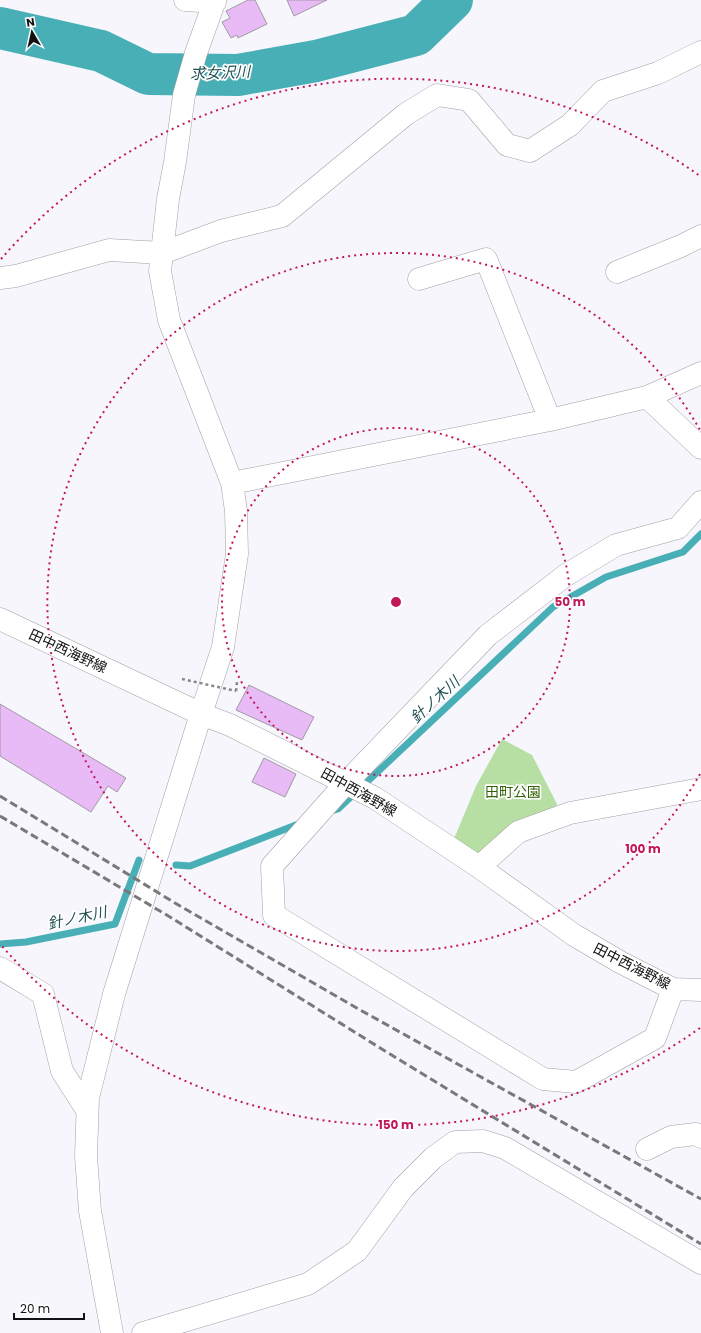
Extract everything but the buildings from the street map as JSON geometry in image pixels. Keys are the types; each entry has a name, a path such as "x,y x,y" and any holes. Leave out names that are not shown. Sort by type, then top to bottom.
{"street":[{"path":"112,1333 90,1211 86,1156 88,1098 114,994 223,647 237,554 236,511 232,483 169,320 160,271 168,199 175,162 184,95 196,53 215,1 185,0"},
{"path":"0,278 16,276 109,250 162,253 222,231 282,216 406,114 437,95 470,100 507,145 530,151 570,125 603,91 658,72 701,52"},
{"path":"618,272 681,246 701,236"},
{"path":"419,279 486,259 550,420"},
{"path":"232,483 550,420 647,397 701,374"},
{"path":"647,397 701,448"},
{"path":"673,989 654,1038 576,1082 543,1079 274,915 272,866 345,784 488,635 566,575 616,545 678,528 701,502"},
{"name":"田中西海野線","path":"0,619 201,714 230,725 375,798 480,867 574,935 620,962 673,989 701,990"},
{"path":"480,867 518,832 570,813 701,789"},
{"path":"0,968 43,994 62,1071 87,1110"},
{"path":"647,1149 671,1137 696,1134 701,1137"},
{"path":"144,1333 308,1284 358,1251 403,1188 433,1158 456,1142 483,1141 505,1148 701,1263"}],"path":[{"path":"182,679 236,692"}],"green space":[{"name":"田町公園","path":"502,739 532,755 557,804 550,818 481,860 453,841 476,786"}],"waterway":[{"name":"求女沢川","path":"0,28 101,51 148,74 238,75 316,61 416,35 452,0"},
{"name":"針ノ木川","path":"331,811 338,809 553,607 606,577 683,552 701,534"},
{"name":"針ノ木川","path":"176,865 190,866 301,823"},
{"name":"針ノ木川","path":"0,944 26,942 115,924 139,860"}],"railway":[{"path":"0,796 175,903 362,1011 701,1199"},
{"path":"0,816 170,917 385,1051 701,1244"}]}
